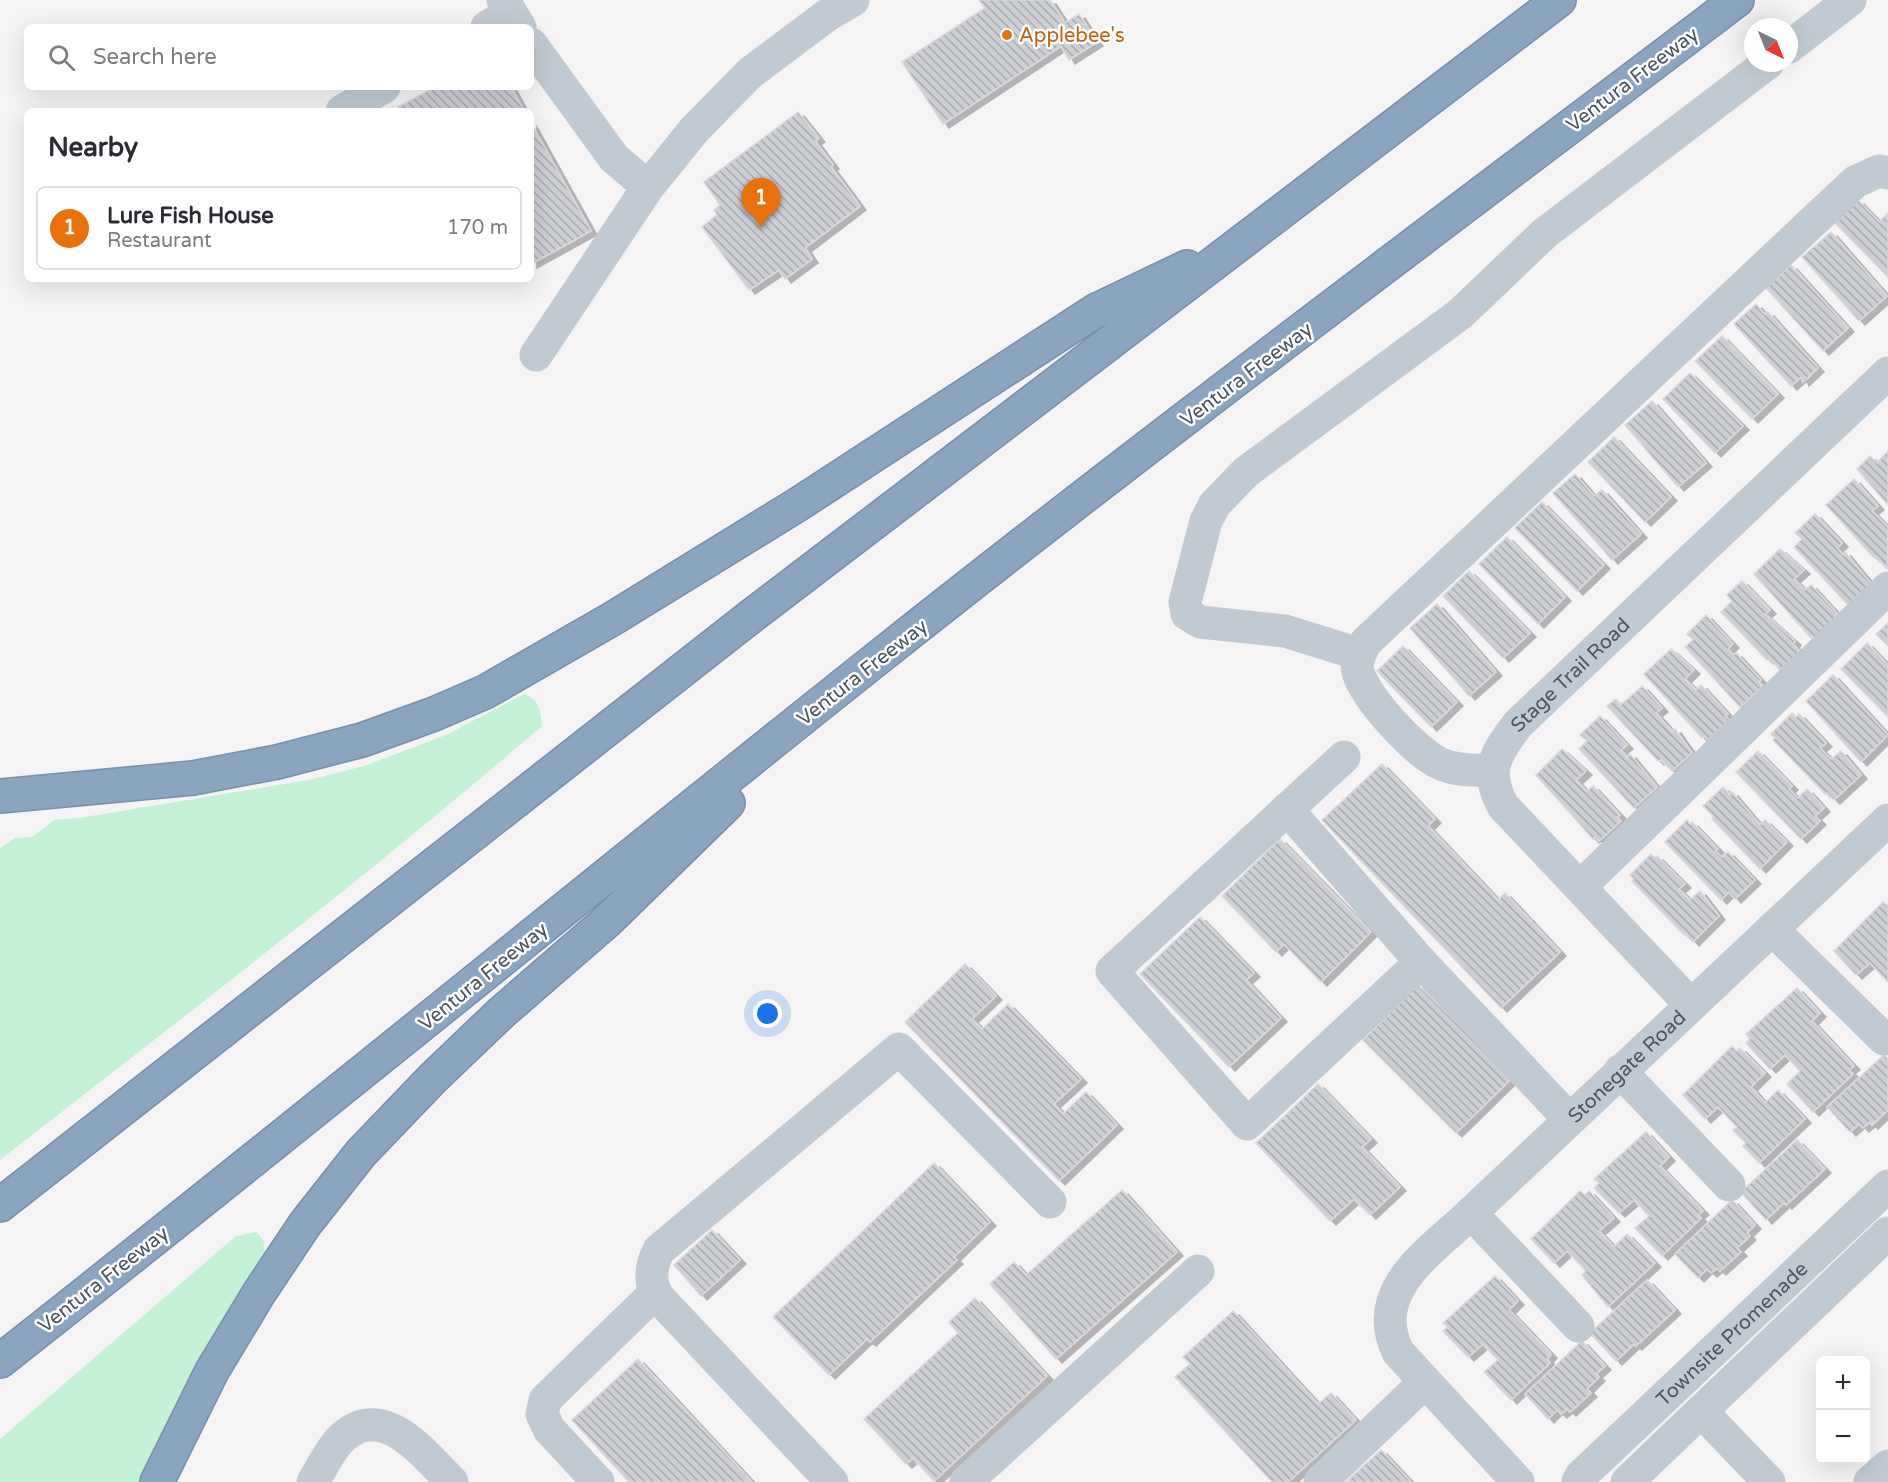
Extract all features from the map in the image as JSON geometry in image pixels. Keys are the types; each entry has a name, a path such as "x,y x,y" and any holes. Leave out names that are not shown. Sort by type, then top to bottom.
{"highway":[{"path":"0,1205 754,614 1559,0"},
{"name":"Ventura Freeway","path":"0,1361 877,659 1216,396 1737,0"},
{"path":"3,801 193,778 278,762 362,740 434,714 485,692 612,619 797,505 1095,311 1249,237"},
{"path":"157,1482 212,1371 259,1293 305,1224 361,1153 467,1046 606,922 877,659"},
{"path":"0,1380 114,1272"}],"street":[{"path":"536,355 648,187 695,129 750,73 826,16 853,0"},
{"path":"1798,40 1850,0"},
{"path":"534,48 614,158 648,187"},
{"path":"1359,654 1285,631 1200,622 1187,614 1185,602 1206,521 1215,504 1246,472 1460,314 1545,233 1756,72"},
{"path":"347,108 379,90"},
{"path":"1691,1005 1503,806 1495,791 1492,771 1457,769 1440,764 1419,748 1367,694 1357,670 1359,654 1366,642 1855,182 1879,171 1888,172"},
{"name":"Stage Trail Road","path":"1492,771 1500,747 1518,724 1882,390"},
{"path":"1580,887 1888,588"},
{"path":"1344,757 1112,971 1247,1124 1421,962"},
{"path":"1287,809 1421,962 1569,1119"},
{"name":"Stonegate Road","path":"1425,1382 1398,1352 1389,1325 1389,1309 1400,1284 1569,1119 1888,820"},
{"path":"1772,929 1884,1039"},
{"path":"832,1482 655,1293 653,1261 667,1242 899,1049 1050,1202"},
{"path":"1620,1071 1729,1185"},
{"name":"Townsite Promenade","path":"1578,1482 1581,1476 1888,1186"},
{"path":"1471,1213 1578,1326"},
{"name":"Townsite Promenade","path":"1627,1482 1888,1233"},
{"path":"966,1482 1198,1271"},
{"path":"598,1482 549,1429 542,1414 545,1400 560,1382 655,1293"},
{"path":"1320,1482 1425,1382 1518,1482"},
{"path":"1701,1412 1769,1482"},
{"path":"313,1482 344,1438 363,1427 377,1426 392,1428 405,1435 452,1482"},
{"path":"1870,1482 1888,1466"}],"green space":[{"path":"524,694 536,702 542,726 342,892 0,1160 0,848 15,838 32,837 54,820 79,818 309,780 364,766 446,735"},
{"path":"256,1232 265,1242 263,1247 268,1253 179,1401 139,1482 0,1482 0,1439 236,1236"}],"building":[{"path":"979,0 1050,0 1065,23 1079,14 1097,42 1069,60 1061,46 943,124 902,62 985,8"},
{"path":"429,90 513,90 522,108 398,108"},
{"path":"798,112 819,138 815,141 860,206 805,248 812,259 785,279 779,270 749,290 702,227 717,215 714,210 720,205 704,182"},
{"path":"534,128 591,231 534,262"},
{"path":"1858,200 1879,222 1888,213 1888,277 1835,223"},
{"path":"1831,232 1887,296 1859,321 1802,257"},
{"path":"1791,265 1848,328 1823,351 1766,288"},
{"path":"1756,304 1764,314 1768,312 1818,368 1803,382 1801,377 1791,386 1734,324"},
{"path":"1722,336 1778,394 1752,419 1695,361"},
{"path":"1690,373 1743,426 1715,453 1663,399"},
{"path":"1652,401 1706,463 1678,487 1625,425"},
{"path":"1614,437 1671,497 1645,522 1588,462"},
{"path":"1888,451 1888,505 1857,469 1870,456 1877,463"},
{"path":"1575,474 1594,496 1602,490 1641,534 1612,560 1553,493"},
{"path":"1854,479 1878,506 1872,511 1888,527 1887,569 1877,557 1874,558 1826,505"},
{"path":"1542,502 1604,565 1577,591 1515,528"},
{"path":"1815,514 1842,543 1837,548 1843,555 1845,552 1872,585 1849,606 1794,547 1802,539 1795,533"},
{"path":"1507,537 1565,597 1538,624 1479,564"},
{"path":"1780,549 1804,570 1794,579 1805,590 1811,585 1838,614 1835,616 1838,620 1817,640 1813,636 1811,638 1754,574"},
{"path":"1469,571 1530,633 1503,658 1443,596"},
{"path":"1742,581 1770,610 1765,614 1795,641 1793,644 1800,652 1780,670 1770,659 1767,660 1721,612 1732,601 1727,595"},
{"path":"1437,604 1496,672 1469,696 1410,628"},
{"path":"1706,615 1733,644 1728,649 1734,655 1736,653 1761,680 1759,682 1763,686 1740,707 1685,647 1693,640 1687,634"},
{"path":"1888,623 1888,646 1876,634"},
{"path":"1867,643 1888,665 1888,717 1841,669"},
{"path":"1403,646 1457,702 1431,727 1377,671"},
{"path":"1671,649 1694,670 1685,679 1696,690 1701,685 1728,714 1725,716 1729,720 1708,740 1704,736 1702,738 1644,674"},
{"path":"1833,675 1888,735 1861,762 1806,701"},
{"path":"1642,686 1662,708 1656,713 1672,731 1675,729 1692,753 1672,771 1661,760 1658,761 1607,706 1616,699 1621,705"},
{"path":"1792,713 1796,717 1799,714 1826,743 1820,748 1831,759 1841,751 1861,775 1834,800 1827,793 1825,794 1773,740 1775,738 1771,734"},
{"path":"1600,716 1627,745 1621,750 1627,757 1630,754 1657,787 1634,808 1579,749 1587,741 1580,735"},
{"path":"1562,749 1586,771 1576,780 1587,791 1593,786 1620,815 1617,817 1621,821 1599,841 1595,837 1593,839 1536,775"},
{"path":"1758,751 1792,786 1789,789 1798,798 1807,789 1824,808 1815,816 1820,821 1801,839 1736,772"},
{"path":"1382,764 1435,819 1428,826 1498,900 1505,893 1560,952 1501,1008 1322,820"},
{"path":"1723,787 1730,795 1732,792 1760,825 1765,820 1787,842 1760,869 1712,819 1714,817 1703,806"},
{"path":"1687,820 1690,824 1692,822 1718,849 1715,851 1722,857 1728,852 1755,880 1735,899 1729,892 1721,900 1665,842"},
{"path":"1280,839 1371,932 1321,982 1284,944 1276,952 1222,896"},
{"path":"1651,854 1655,858 1657,856 1685,884 1679,889 1690,900 1700,891 1719,916 1693,942 1632,881 1634,879 1630,875"},
{"path":"1883,902 1888,906 1888,982 1870,963 1856,975 1834,951"},
{"path":"1200,917 1254,973 1246,980 1281,1018 1229,1067 1140,974"},
{"path":"965,964 996,996 972,1019 982,1029 1008,1004 1081,1079 1054,1104 1063,1114 1086,1092 1117,1125 1059,1181 905,1022"},
{"path":"1418,985 1512,1078 1456,1133 1363,1040"},
{"path":"1797,988 1820,1013 1812,1021 1854,1066 1849,1070 1853,1074 1813,1112 1787,1084 1800,1071 1785,1055 1770,1069 1746,1043 1750,1039 1746,1034"},
{"path":"1732,1046 1736,1051 1740,1048 1765,1073 1751,1087 1765,1103 1778,1090 1805,1119 1759,1163 1743,1146 1746,1143 1733,1130 1737,1127 1718,1107 1705,1119 1683,1095"},
{"path":"1884,1055 1888,1059 1888,1110 1872,1125 1870,1122 1863,1128 1859,1124 1850,1132 1827,1107"},
{"path":"1318,1084 1371,1139 1362,1147 1400,1187 1370,1215 1354,1199 1330,1221 1256,1143"},
{"path":"1646,1132 1669,1157 1660,1166 1703,1211 1698,1215 1701,1218 1662,1256 1635,1228 1649,1216 1634,1200 1619,1213 1594,1188 1599,1183 1594,1179"},
{"path":"1797,1140 1825,1169 1766,1220 1741,1192"},
{"path":"934,1163 990,1222 954,1257 957,1260 870,1342 867,1339 829,1375 773,1317"},
{"path":"1122,1190 1177,1252 1056,1359 990,1284 1014,1262 1026,1275"},
{"path":"1580,1191 1585,1195 1589,1191 1614,1218 1599,1231 1614,1247 1627,1234 1655,1263 1608,1307 1582,1275 1586,1271 1567,1251 1554,1263 1531,1239"},
{"path":"1732,1200 1755,1225 1747,1233 1750,1236 1737,1248 1741,1252 1720,1271 1717,1268 1711,1273 1707,1269 1698,1278 1675,1254"},
{"path":"712,1230 740,1260 701,1296 674,1265"},
{"path":"1495,1276 1518,1301 1509,1310 1551,1354 1547,1359 1550,1363 1511,1400 1484,1372 1498,1360 1483,1344 1468,1357 1443,1331 1448,1327 1443,1323"},
{"path":"1647,1280 1675,1310 1616,1361 1590,1333"},
{"path":"975,1298 1047,1376 934,1481 913,1458 906,1464 864,1419 958,1333 949,1322"},
{"path":"1233,1311 1318,1404 1331,1393 1356,1420 1288,1482 1272,1482 1175,1377 1190,1364 1183,1357"},
{"path":"1582,1341 1605,1366 1596,1374 1599,1377 1587,1389 1591,1393 1570,1412 1567,1409 1561,1414 1557,1410 1548,1419 1525,1394"},
{"path":"638,1359 752,1482 629,1482 572,1420"},
{"path":"1381,1450 1411,1482 1346,1482"}],"place":[{"name":"Applebee's","path":"1007,35"},
{"name":"Lure Fish House","path":"761,228"}]}
